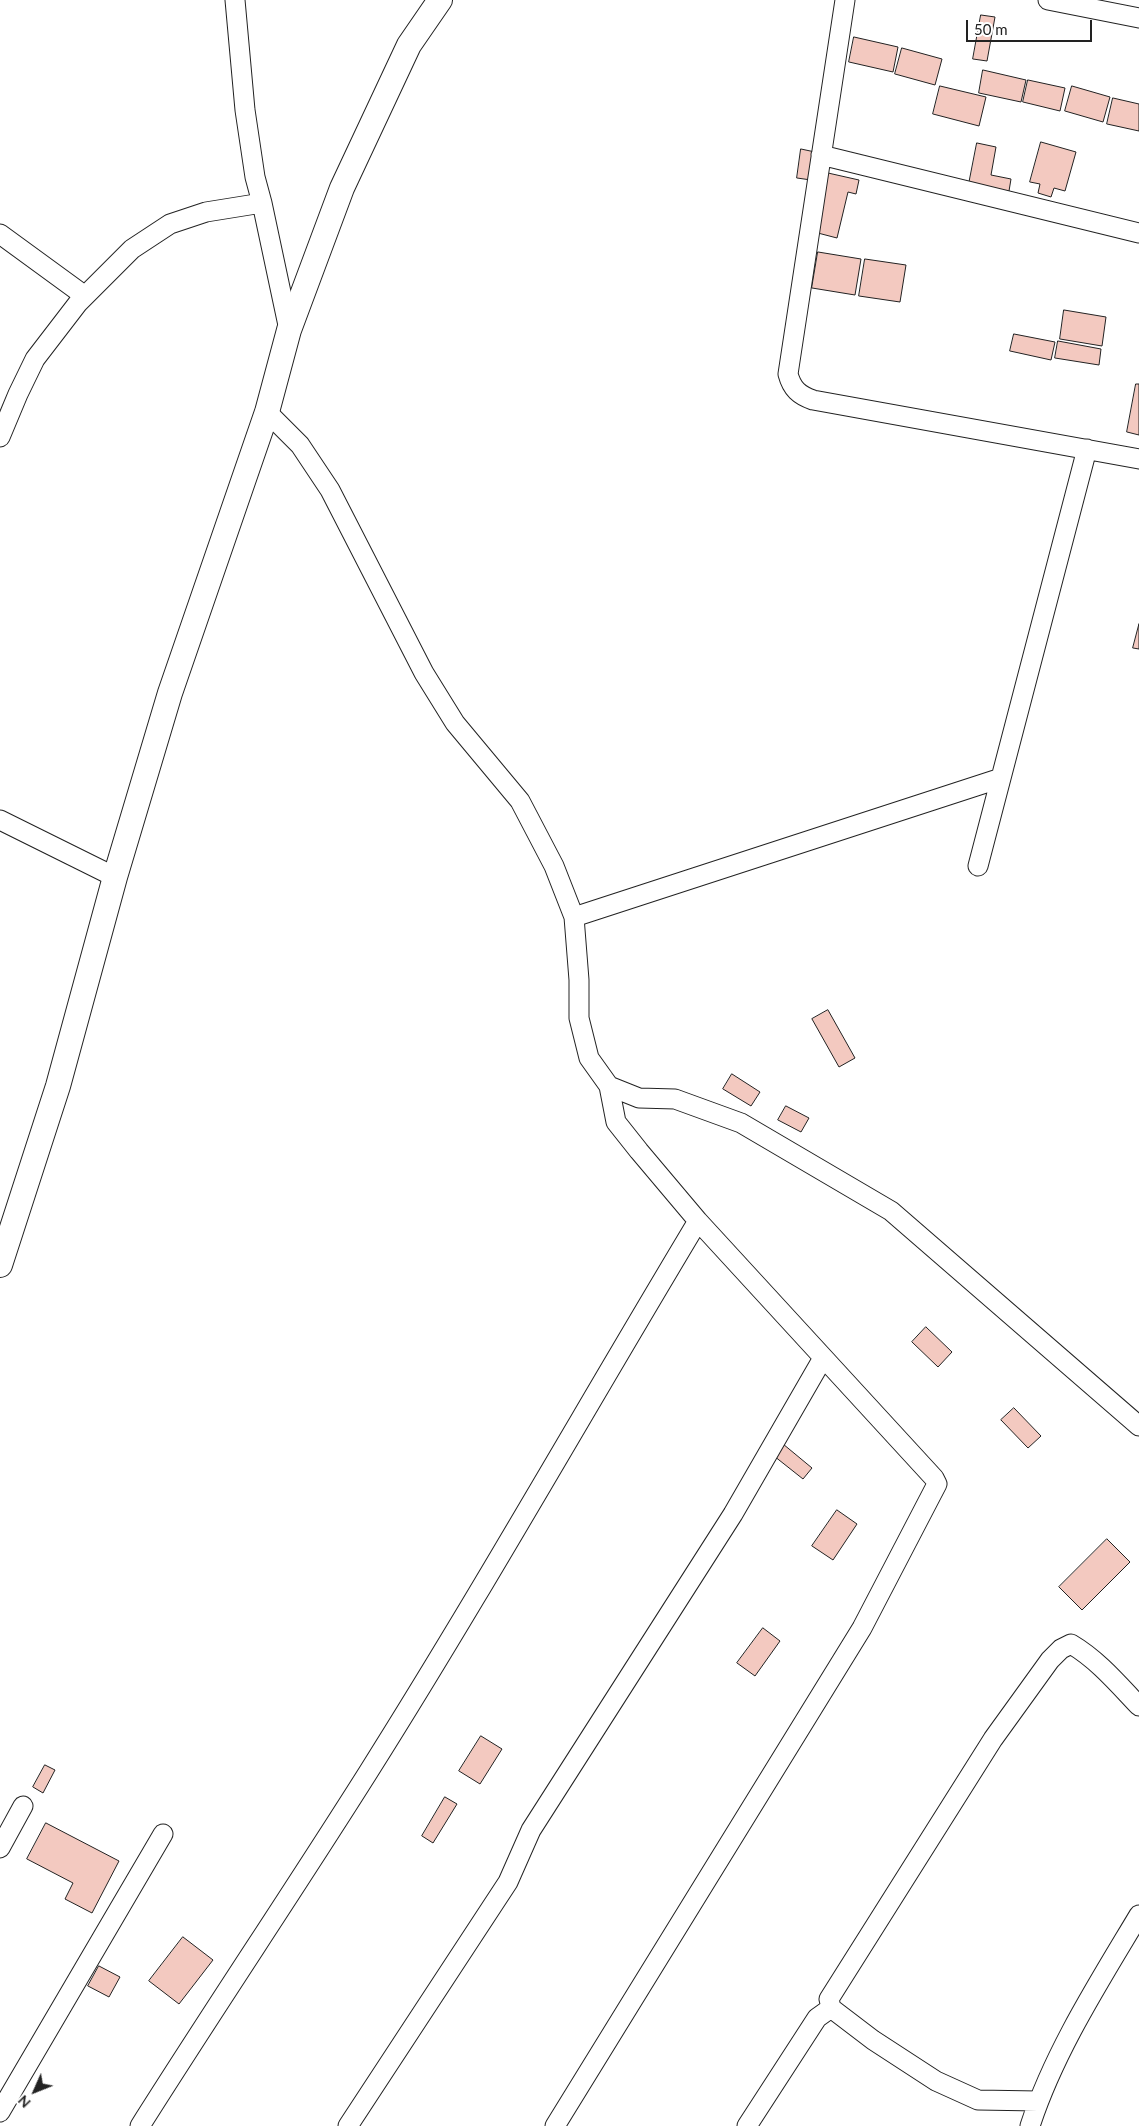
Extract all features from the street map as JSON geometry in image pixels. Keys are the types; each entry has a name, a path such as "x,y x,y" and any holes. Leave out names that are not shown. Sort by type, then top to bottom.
{"main road":[{"path":"0,1265 58,1086 115,877 170,693 267,412 289,330 342,188 409,45 440,0"}],"street":[{"path":"235,0 245,110 255,177 289,330"},
{"path":"845,0 788,374 791,385 801,395 813,400 1139,458"},
{"path":"1048,0 1139,18"},
{"path":"821,155 1139,233"},
{"path":"0,438 35,359 85,296 132,249 170,224 206,212 262,203"},
{"path":"0,234 85,296"},
{"path":"267,412 300,446 330,490 424,673 455,723 520,801 554,866 574,917 579,980 579,1018 589,1058 609,1086 616,1122 698,1220 934,1478 937,1484 862,1628 555,2126"},
{"path":"978,866 1087,449"},
{"path":"574,917 1001,778"},
{"path":"0,820 115,877"},
{"path":"609,1086 639,1098 675,1099 741,1123 890,1211 1139,1426"},
{"path":"140,2126 369,1771 514,1533 599,1385 698,1220"},
{"path":"348,2126 508,1882 531,1830 733,1514 823,1358"},
{"path":"1038,2101 978,2100 936,2081 873,2040 830,2008 829,1999 988,1747 1050,1660 1061,1649 1071,1644 1083,1651 1095,1660 1139,1706"},
{"path":"0,1848 23,1806"},
{"path":"0,2112 163,1834"},
{"path":"1030,2126 1038,2101 1089,1997 1139,1915"},
{"path":"747,2126 818,2018 830,2008"}],"building":[{"path":"981,15 995,17 987,61 973,59"},
{"path":"854,37 898,47 893,72 849,62"},
{"path":"902,48 942,59 935,85 895,74"},
{"path":"983,70 1026,80 1021,102 979,93"},
{"path":"1028,80 1065,88 1060,111 1023,102"},
{"path":"940,86 986,97 979,126 933,114"},
{"path":"1072,86 1110,97 1103,122 1065,111"},
{"path":"1113,98 1139,104 1139,131 1107,124"},
{"path":"1041,142 1076,152 1065,191 1054,188 1051,197 1038,193 1040,184 1030,182"},
{"path":"977,143 996,147 991,175 1011,179 1008,197 968,189"},
{"path":"801,149 815,152 811,180 797,178"},
{"path":"828,173 859,180 856,194 848,192 837,238 814,232"},
{"path":"818,252 861,259 855,295 812,288"},
{"path":"865,259 906,265 900,302 859,296"},
{"path":"1064,310 1106,317 1102,346 1060,339"},
{"path":"1014,334 1055,342 1051,360 1010,351"},
{"path":"1058,341 1101,349 1099,365 1055,358"},
{"path":"1136,384 1139,384 1139,435 1127,432"},
{"path":"1139,624 1139,649 1133,648"},
{"path":"828,1010 855,1058 839,1067 812,1019"},
{"path":"732,1074 760,1092 751,1106 723,1089"},
{"path":"786,1106 809,1118 801,1132 778,1120"},
{"path":"926,1327 952,1352 938,1367 912,1342"},
{"path":"1014,1408 1041,1436 1028,1448 1001,1420"},
{"path":"783,1444 812,1468 803,1479 774,1456"},
{"path":"837,1510 857,1524 833,1560 812,1546"},
{"path":"1107,1539 1130,1562 1082,1610 1059,1587"},
{"path":"763,1628 780,1641 755,1676 737,1663"},
{"path":"481,1736 502,1749 480,1784 459,1771"},
{"path":"45,1765 55,1770 43,1793 33,1787"},
{"path":"445,1797 457,1804 433,1843 422,1836"},
{"path":"46,1823 119,1861 92,1913 65,1899 73,1883 27,1859"},
{"path":"183,1937 213,1960 179,2004 149,1981"},
{"path":"99,1966 120,1977 109,1997 88,1986"}]}
